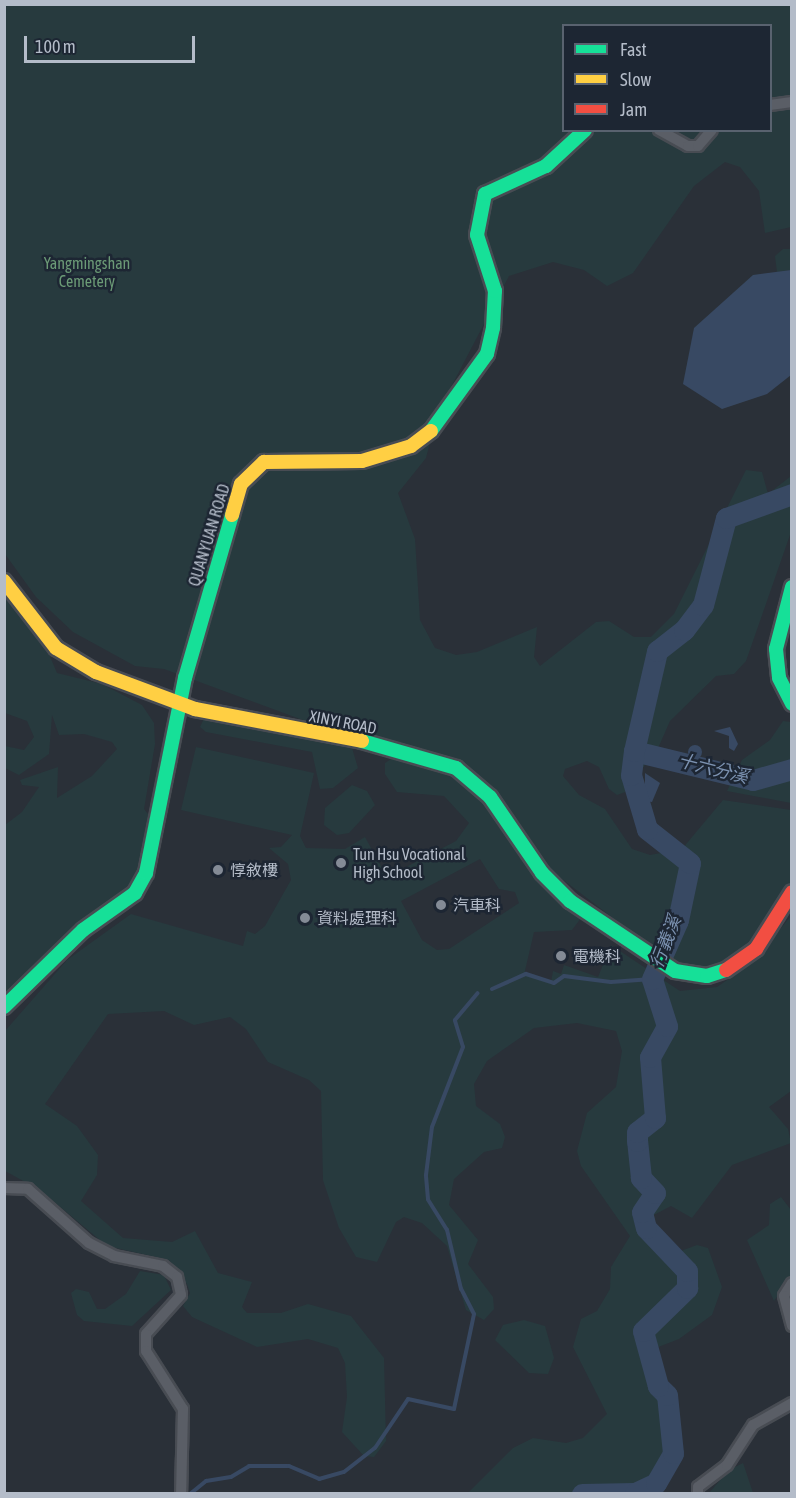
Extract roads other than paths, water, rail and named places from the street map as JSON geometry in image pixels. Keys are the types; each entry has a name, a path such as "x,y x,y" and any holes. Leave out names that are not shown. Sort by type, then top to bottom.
{"street":[{"path":"772,105 792,102"},
{"name":"QUANYUAN ROAD","path":"4,1007 83,930 135,893 161,816 181,702 241,484 264,462 362,461 411,446 431,431 487,354 495,319 495,291 477,235 485,194 546,166 583,132"},
{"path":"663,132 688,146 698,146 710,132"},
{"name":"XINYI ROAD","path":"4,580 62,654 96,672 195,709 427,756 456,768 490,797 543,873 570,901 669,967 689,976 730,969 756,949 792,892"},
{"path":"792,587 776,650 779,678 792,704"},
{"path":"4,1188 28,1189 89,1243 114,1256 163,1266 177,1277 181,1295 152,1325 146,1351 183,1409 182,1494"},
{"path":"792,1283 784,1296 792,1326"},
{"path":"698,1494 698,1487 727,1465 753,1425 792,1403"}],"water":[{"path":"791,270 791,375 767,394 722,409 683,384 694,328 753,275"},
{"path":"730,727 738,744 734,751 729,748 729,736 714,731"},
{"path":"695,745 700,747 702,752 700,757 695,759 690,757 688,752 690,747"},
{"path":"645,773 660,783 652,802 645,801"}],"waterway":[{"name":"行義溪","path":"582,1494 635,1493 656,1483 673,1453 667,1395 658,1386 643,1331 687,1288 687,1271 646,1228 642,1212 655,1193 641,1178 637,1132 655,1118 650,1057 667,1026 652,979 678,920 690,863 647,829 631,775 634,751 657,651 684,630 703,605 726,518 792,494"},
{"name":"十六分溪","path":"634,751 753,780 792,769"},
{"path":"492,989 526,974 554,983 564,976 611,982 652,979"},
{"path":"190,1494 206,1481 231,1477 249,1466 289,1466 319,1479 344,1472 375,1448 408,1399 454,1409 474,1314 461,1289 447,1230 428,1199 426,1175 432,1127 463,1047 455,1020 478,993"}],"place":[{"name":"Tun Hsu Vocational High School","path":"341,863"},
{"name":"惇敘樓","path":"218,870"},
{"name":"汽車科","path":"441,905"},
{"name":"資料處理科","path":"305,918"},
{"name":"電機科","path":"561,956"}],"park label":[{"name":"Yangmingshan Cemetery","path":"87,272"}]}
